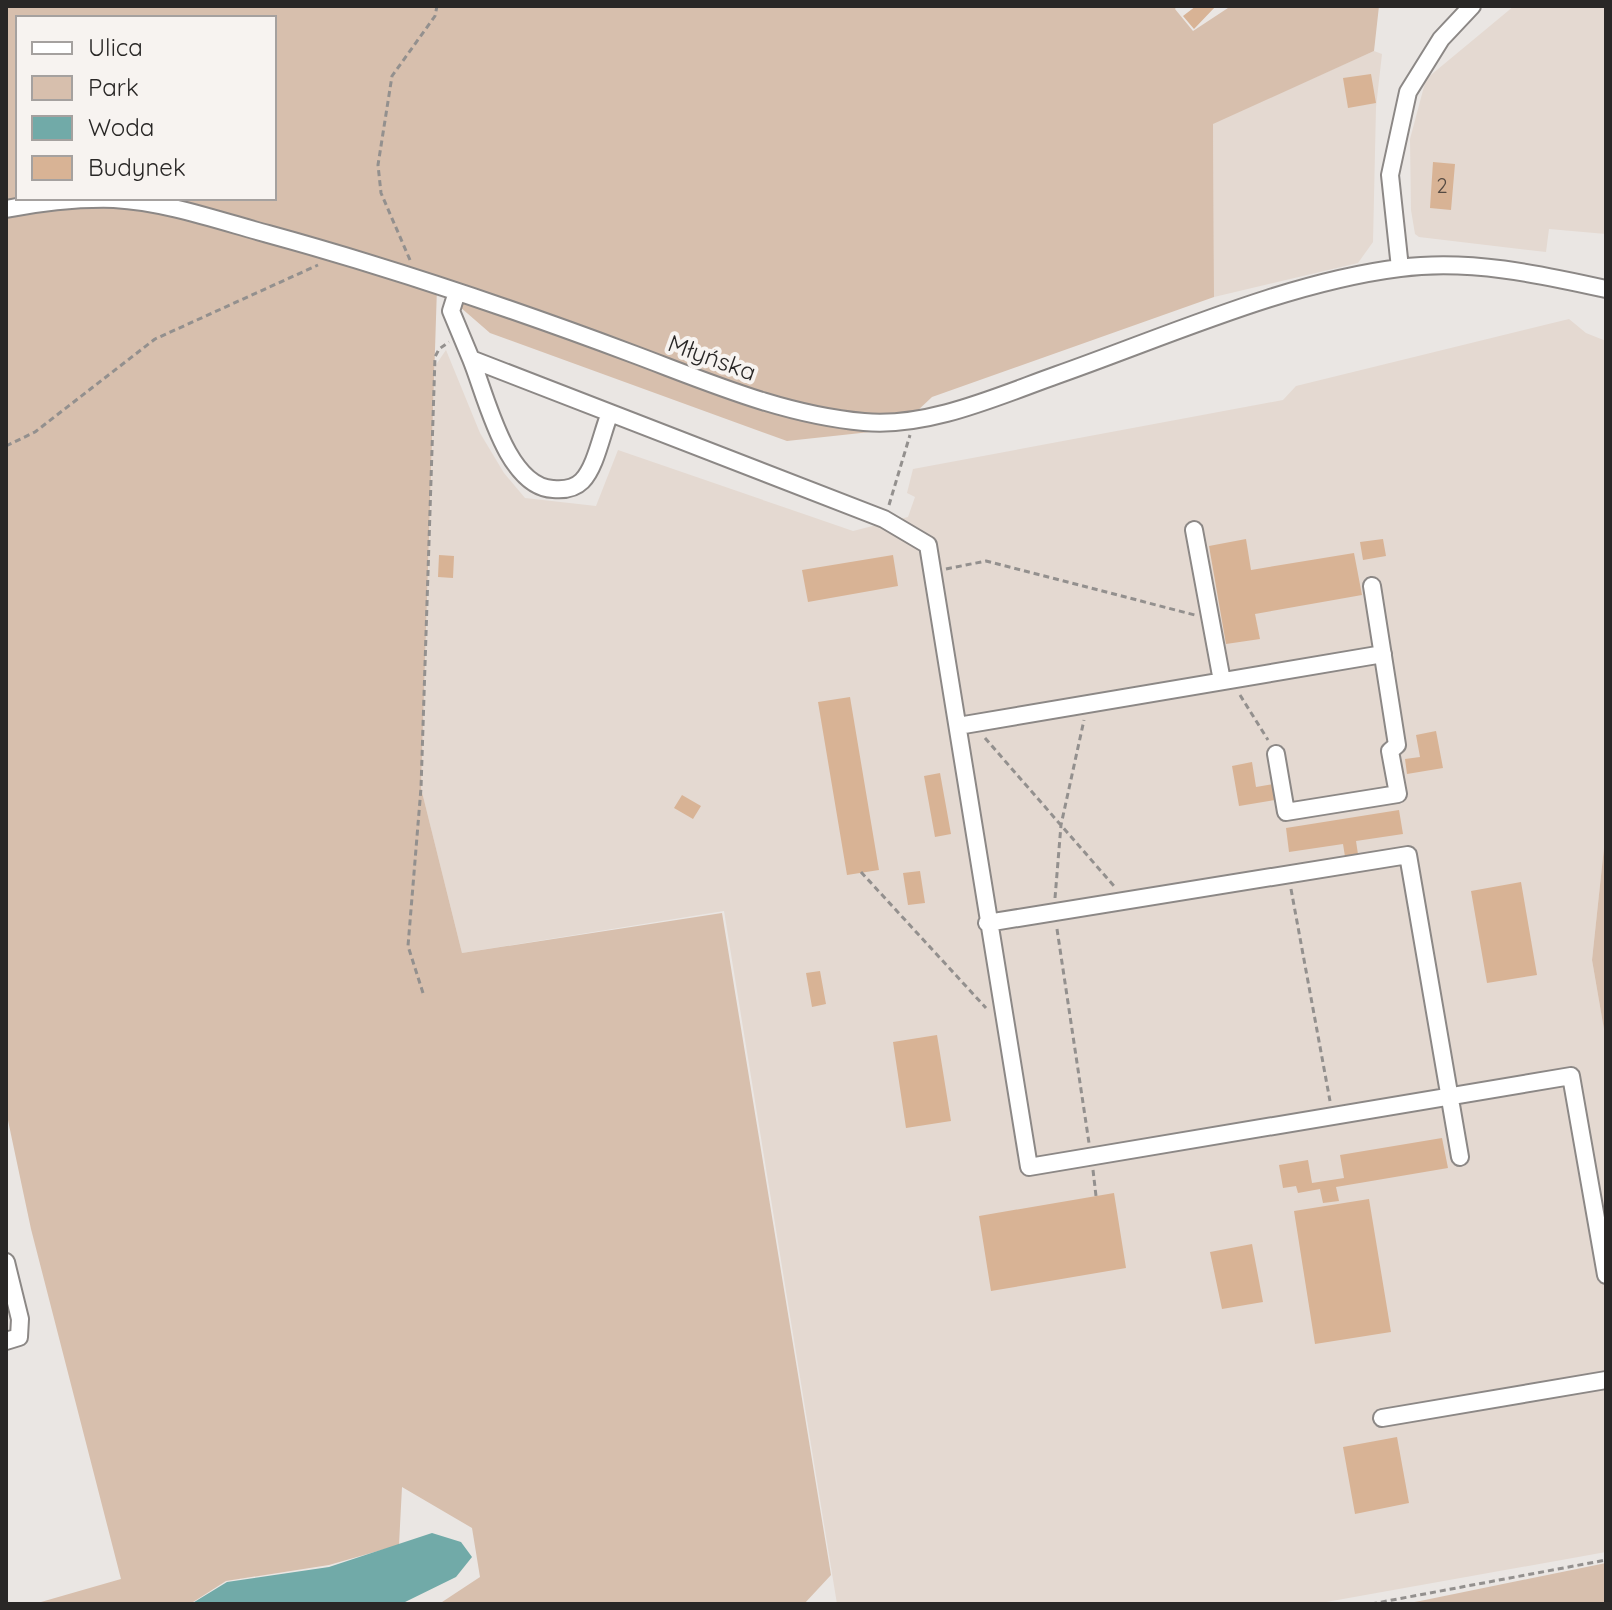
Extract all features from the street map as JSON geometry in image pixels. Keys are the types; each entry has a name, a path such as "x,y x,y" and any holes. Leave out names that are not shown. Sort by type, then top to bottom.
{"street":[{"path":"1400,268 1390,175 1408,92 1441,39 1472,6"},
{"name":"Młyńska","path":"6,209 53,200"},
{"name":"Młyńska","path":"122,200 163,205 333,252 457,292 765,402 815,416 856,421 912,420 996,397 1298,291 1400,268 1486,267 1531,272 1606,289"},
{"path":"457,292 451,311 458,336 471,359 504,446 525,476 542,489 566,490 582,481 610,413"},
{"path":"471,359 884,519 928,545 965,725 987,923 1029,1167 1571,1076 1606,1275"},
{"path":"1194,530 1226,681"},
{"path":"1276,754 1286,812 1398,794 1390,751 1397,745 1372,586"},
{"path":"965,725 1383,654"},
{"path":"987,923 1408,855 1460,1157"},
{"path":"6,1262 20,1328 19,1337 6,1341"},
{"path":"1382,1418 1606,1380"}],"path":[{"path":"410,276 410,253 381,193 378,165 392,76 435,16 437,6"},
{"path":"6,446 35,432 155,339 236,300 314,270 333,252"},
{"path":"423,993 408,946 421,788 435,357 439,349 458,336"},
{"path":"884,519 908,446 912,420"},
{"path":"934,571 986,561 1211,619"},
{"path":"1226,681 1276,754"},
{"path":"1087,704 1061,825 1054,912 1096,1196"},
{"path":"965,725 1061,825 1127,900"},
{"path":"861,872 1005,1028"},
{"path":"1288,875 1333,1117"},
{"path":"1371,1604 1606,1560"}],"shaded area":[{"path":"1514,6 1606,6 1606,234 1549,229 1546,252 1419,237 1415,234 1411,210 1410,139 1426,79"},
{"path":"1374,51 1382,54 1376,107 1373,242 1358,263 1214,297 1213,123"},
{"path":"1569,319 1586,333 1606,341 1606,829 1592,960 1606,1041 1606,1552 1315,1604 837,1604 724,911 462,953 421,788 435,366 446,350 480,433 504,473 525,498 596,506 618,450 853,531 908,517 915,497 907,493 913,469 1283,400 1296,386"}],"green space":[{"path":"6,6 1177,6 1175,9 1193,31 1231,6 1379,6 1374,51 1213,124 1214,297 932,397 898,429 787,441 490,333 437,287 421,788 462,953 722,913 831,1575 804,1604 439,1604 480,1577 472,1528 402,1487 399,1545 329,1565 226,1581 190,1604 34,1604 121,1579 31,1229 6,1111"},
{"path":"1606,829 1606,1041 1592,960"},
{"path":"1606,1563 1606,1604 1403,1604 1420,1601"}],"water":[{"path":"432,1533 461,1542 472,1557 456,1577 401,1604 191,1604 227,1582 329,1567"}],"building":[{"path":"1196,6 1216,6 1194,29 1183,16"},
{"path":"1371,74 1376,103 1348,108 1343,78"},
{"path":"1433,162 1455,164 1451,210 1430,208"},
{"path":"1246,539 1251,570 1354,553 1362,595 1255,614 1260,639 1226,644 1209,546"},
{"path":"1383,539 1386,556 1363,560 1360,542"},
{"path":"439,555 454,556 453,578 438,577"},
{"path":"893,555 898,586 808,602 802,570"},
{"path":"850,697 879,870 847,875 818,702"},
{"path":"1436,731 1443,768 1407,774 1405,759 1420,757 1416,735"},
{"path":"1252,762 1256,787 1273,784 1275,800 1239,806 1232,766"},
{"path":"940,773 951,834 935,837 924,776"},
{"path":"682,795 701,806 693,819 674,808"},
{"path":"1399,810 1403,834 1356,841 1359,861 1346,863 1343,844 1289,852 1286,828"},
{"path":"920,871 925,903 908,905 903,873"},
{"path":"1521,882 1537,975 1487,983 1471,891"},
{"path":"820,971 826,1004 812,1007 806,973"},
{"path":"937,1035 951,1121 906,1128 893,1042"},
{"path":"1442,1138 1448,1168 1336,1187 1339,1201 1323,1203 1320,1189 1298,1193 1296,1186 1283,1188 1279,1165 1308,1160 1312,1183 1344,1178 1340,1155"},
{"path":"1114,1193 1126,1268 991,1291 979,1216"},
{"path":"1369,1199 1391,1332 1315,1344 1294,1211"},
{"path":"1252,1244 1263,1302 1222,1309 1210,1252"},
{"path":"1397,1437 1409,1503 1355,1514 1343,1447"}]}
